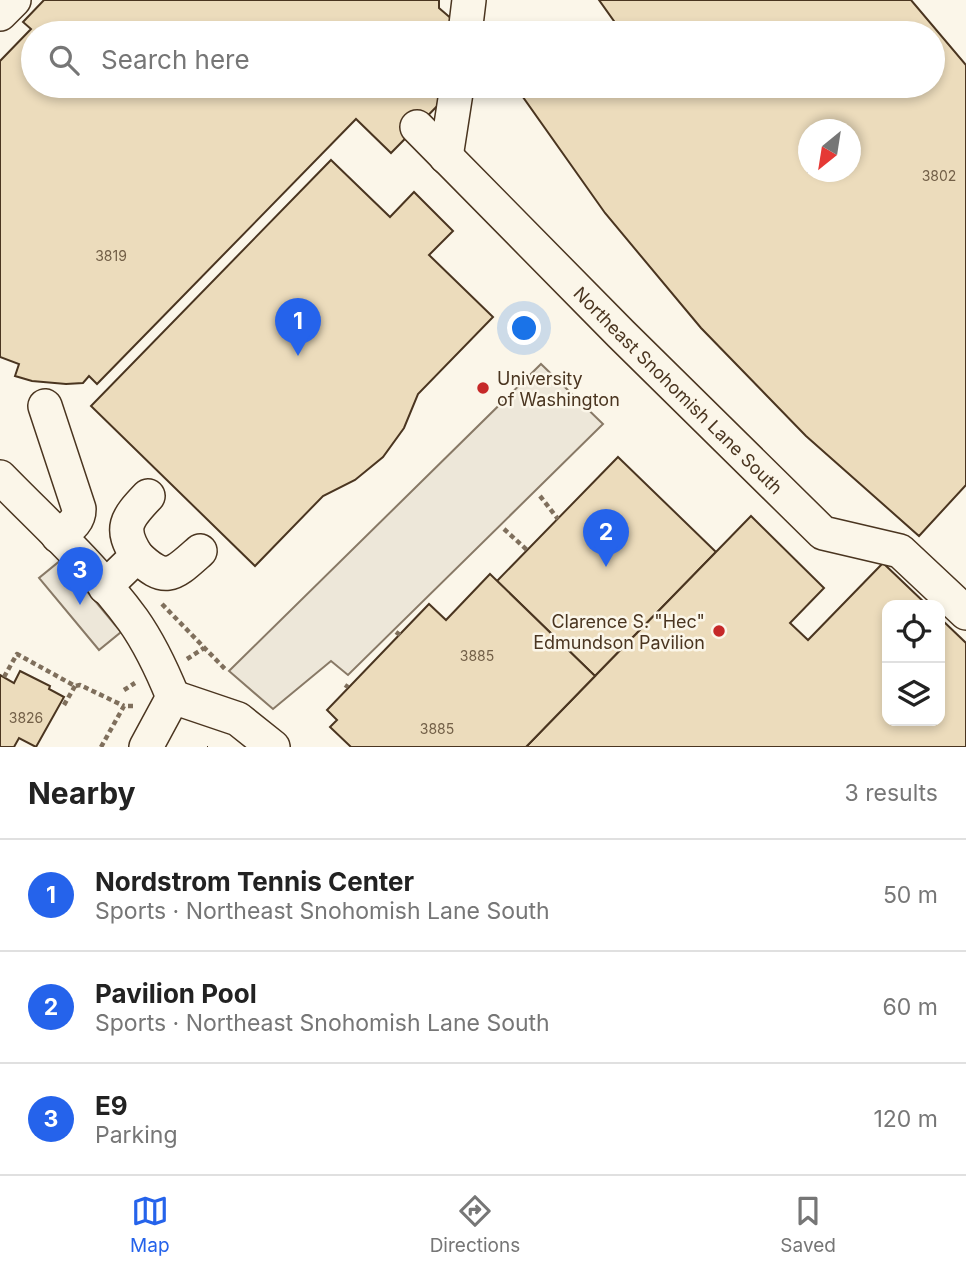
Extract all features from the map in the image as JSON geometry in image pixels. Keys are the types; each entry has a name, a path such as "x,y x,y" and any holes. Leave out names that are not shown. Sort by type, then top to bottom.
{"street":[{"path":"0,14 14,0"},
{"path":"446,157 455,98"},
{"name":"Northeast Snohomish Lane South","path":"416,127 823,533 900,551 966,612"},
{"path":"45,406 79,509 76,522 58,536"},
{"path":"0,477 58,536 132,619 153,652 173,697 237,719 273,747"},
{"path":"148,496 133,512 125,531 137,556 149,568 161,574 169,574 182,568 200,551"},
{"path":"105,587 137,556"},
{"path":"146,747 173,697"}],"path":[{"path":"540,496 558,519"},
{"path":"504,529 527,550"},
{"path":"159,600 225,669"},
{"path":"4,677 17,654 75,686 80,685 127,705 101,747"},
{"path":"64,705 75,686"}],"shaded area":[{"path":"541,364 603,424 348,675 331,661 273,709 229,671"},
{"path":"61,560 121,632 99,650 39,578"}],"building":[{"path":"44,0 439,0 439,8 453,20 452,21 24,21"},
{"path":"599,0 911,0 929,21 614,21"},
{"path":"21,39 21,98 445,98 391,153 356,119 97,384 89,376 83,383 66,384 32,381 15,376 19,364 0,357 0,61"},
{"path":"945,40 966,65 966,485 919,536 806,436 701,328 605,213 524,98 945,98"},
{"path":"331,160 390,217 414,192 453,231 429,255 493,317 418,394 404,428 383,457 355,480 323,496 255,566 91,406"},
{"path":"618,457 716,552 595,676 497,581"},
{"name":"Clarence S. \"Hec\" Edmundson Pavilion","path":"751,516 824,588 790,623 808,640 883,563 922,600 882,600 882,726 945,726 945,623 966,643 966,747 526,747"},
{"path":"490,574 595,676 526,747 351,747 330,727 337,720 327,710 429,604 446,620"},
{"path":"20,671 50,686 49,689 64,697 36,747 19,738 14,747 0,747 0,675 14,683"}],"place":[{"name":"Nordstrom Tennis Center","path":"298,356"},
{"name":"University of Washington","path":"483,388"},
{"name":"Pavilion Pool","path":"606,567"},
{"name":"E9","path":"80,605"},
{"name":"Clarence S. \"Hec\" Edmundson Pavilion","path":"719,631"}]}
